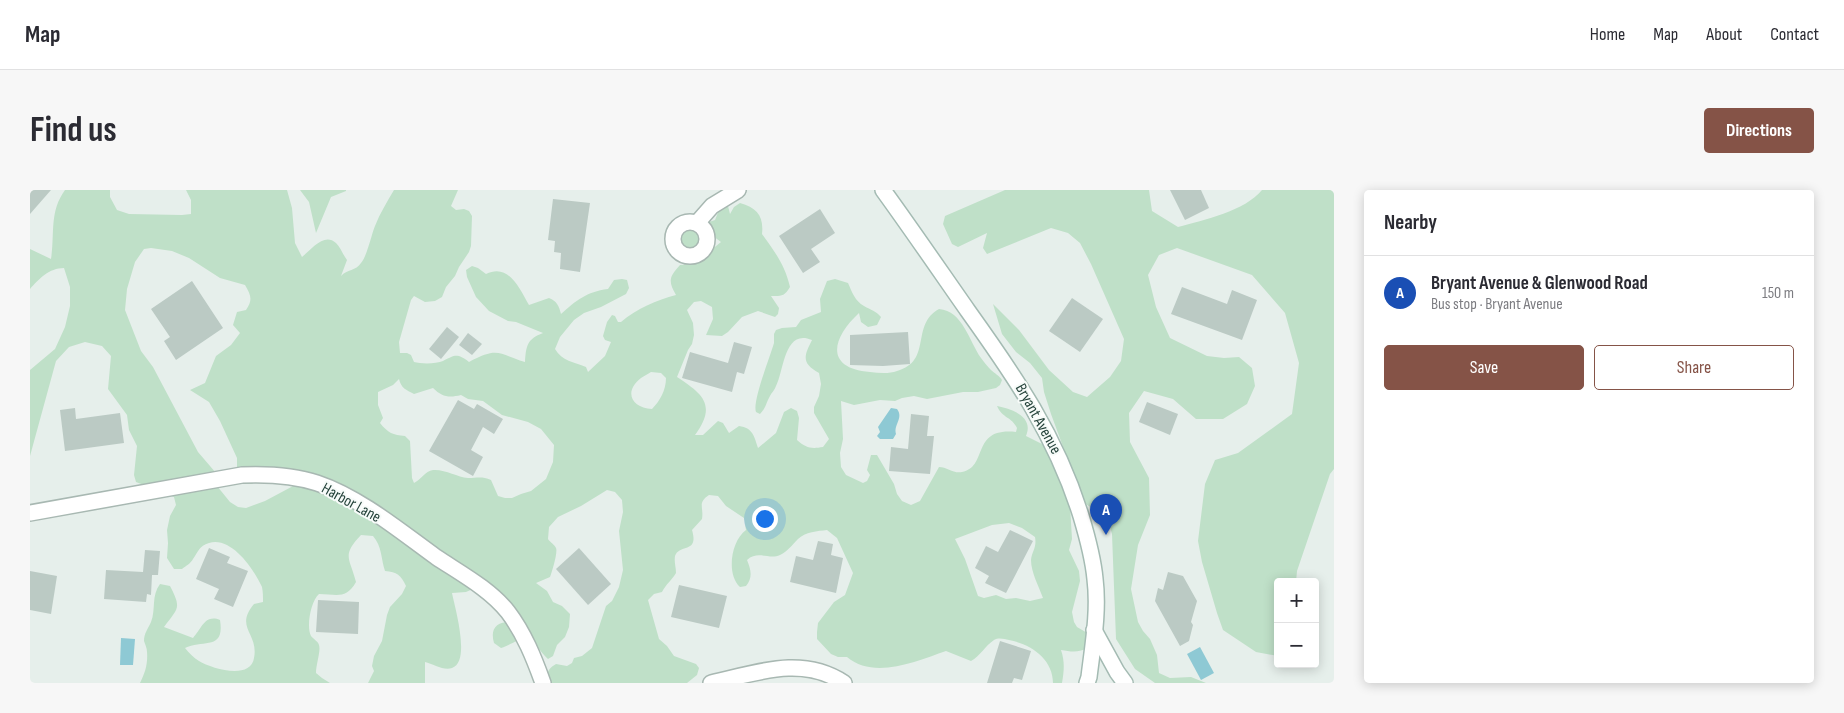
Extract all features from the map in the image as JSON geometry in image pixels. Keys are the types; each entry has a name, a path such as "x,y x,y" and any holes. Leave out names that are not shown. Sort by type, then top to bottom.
{"street":[{"path":"697,223 712,206 738,190"},
{"name":"Bryant Avenue","path":"884,190 1011,371 1060,459 1072,488 1088,539 1095,577 1093,681"},
{"name":"Harbor Lane","path":"30,513 242,475 273,474 316,483 339,492 364,506 499,602 519,628 532,654 542,683"},
{"path":"1094,630 1125,683"},
{"path":"711,683 771,669 804,667 832,676 844,683"}],"green space":[{"path":"65,190 110,190 110,197 117,210 129,214 182,215 191,214 191,200 186,190 287,190 292,208 295,243 302,257 318,243 331,240 338,245 347,260 341,276 359,266 363,260 373,230 394,190 458,190 451,206 456,210 464,209 469,211 472,216 469,252 446,287 442,297 435,301 425,302 414,296 411,300 399,342 400,353 407,353 411,355 414,362 421,363 440,362 456,356 462,357 469,362 492,353 503,354 525,362 528,344 543,333 516,322 508,321 489,311 476,297 467,277 466,270 472,266 486,274 494,271 507,274 517,285 529,305 549,298 557,304 561,314 582,297 608,289 614,280 627,280 629,288 626,294 601,307 584,313 574,320 560,337 555,349 558,353 569,361 586,367 588,372 605,356 611,342 605,340 603,336 607,322 612,315 615,316 618,322 621,322 647,306 676,295 671,279 676,269 680,265 694,264 721,242 713,236 709,222 715,220 724,204 728,206 730,214 734,207 740,203 751,207 758,214 762,222 762,234 782,265 790,287 782,295 771,296 779,308 778,314 775,317 758,311 742,317 722,336 706,335 713,319 712,307 701,301 694,302 687,310 693,323 694,335 692,344 677,377 694,389 704,401 706,408 705,416 702,425 695,435 703,435 718,421 723,423 729,433 739,426 750,431 758,448 776,433 784,412 791,408 797,411 799,418 797,440 809,447 823,447 829,439 814,413 821,384 819,373 809,366 806,359 807,350 812,340 803,338 796,340 790,345 779,379 764,410 760,414 756,412 755,407 776,330 796,327 801,320 821,312 820,299 827,281 835,279 848,283 858,302 881,317 877,325 868,327 861,322 859,313 843,332 838,342 839,358 845,365 855,369 887,373 908,366 915,359 925,324 930,316 939,309 947,311 960,321 981,358 1001,378 1000,385 996,388 978,392 963,392 927,399 914,396 895,401 880,400 854,405 841,401 843,439 840,453 841,467 846,475 863,483 867,481 870,475 867,470 871,455 877,455 894,484 897,494 902,501 911,505 920,501 939,467 959,472 970,469 986,441 992,435 1002,432 1016,432 1015,424 997,406 1009,409 1020,415 1027,424 1026,436 1042,444 1055,462 1070,505 1072,539 1069,550 1079,571 1080,581 1072,612 1077,627 1089,634 1089,647 1075,652 1061,650 1064,667 1062,683 1053,683 1052,674 1045,660 1033,649 1002,638 994,640 971,661 946,651 909,663 883,668 858,664 847,657 838,657 831,654 817,639 818,623 834,602 845,595 853,573 837,538 827,530 812,532 801,537 780,555 751,557 747,560 750,580 746,586 740,587 733,574 732,558 737,542 746,530 744,518 726,506 718,496 709,495 702,503 702,519 692,530 693,542 688,547 677,552 675,556 676,573 662,592 654,594 648,600 659,639 674,656 696,664 699,668 697,675 687,683 552,683 548,675 551,668 556,664 567,666 572,663 574,658 582,656 592,648 606,606 612,601 619,587 623,570 619,531 623,512 622,500 615,492 607,490 558,517 549,527 548,539 556,548 554,562 550,577 536,583 547,591 553,602 562,606 570,614 569,627 565,637 557,645 553,656 548,659 528,638 501,648 494,643 493,634 495,627 501,623 510,622 475,588 466,592 452,593 460,634 461,646 458,664 446,669 425,662 425,683 368,683 374,671 372,666 374,656 382,641 390,607 402,594 406,586 398,575 385,571 380,548 373,536 361,535 349,553 356,582 344,594 319,594 316,597 310,614 309,626 311,636 319,648 316,673 330,683 140,683 145,672 147,660 145,636 151,622 156,593 160,584 170,586 177,604 175,612 164,627 193,638 207,620 220,620 221,630 216,640 185,648 195,658 205,664 230,671 246,669 251,665 254,658 255,649 246,619 248,612 254,604 263,602 262,587 248,563 241,556 225,544 217,542 203,546 182,569 174,569 167,558 167,530 170,516 176,505 174,497 136,482 134,475 137,446 129,430 127,415 108,389 111,356 102,346 85,342 69,347 56,361 30,456 30,370 55,349 65,327 70,306 70,287 64,268 49,272 30,289 30,249 51,259 53,223 57,206","holes":["144,249 172,251 189,258 220,278 245,285 250,295 250,303 246,310 237,312 233,325 240,333 231,345 216,356 205,383 190,390 209,402 220,421 237,458 237,473 244,484 252,484 259,479 295,485 265,501 246,508 238,507 230,502 217,486 216,473 198,452 153,367 141,351 125,310 127,289 135,262","651,372 661,373 666,378 662,395 652,409 639,406 631,394 635,383","399,379 403,387 414,394 433,388 446,396 461,395 468,399 483,401 502,415 528,422 541,429 554,445 553,462 546,479 531,491 512,498 498,496 491,480 468,478 442,471 430,471 414,483 412,478 410,441 405,436 388,431 380,423 383,418 378,405 378,392 393,385","1009,523 1022,528 1035,537 1031,565 1043,598 1030,601 1016,598 1006,599 996,595 984,598 978,596 965,559 955,539 992,525"]},
{"path":"300,190 346,191 331,197 316,233 309,202"},
{"path":"1005,190 1149,190 1152,211 1178,227 1212,218 1235,209 1255,197 1262,190 1334,190 1334,469 1330,474 1297,571 1296,578 1274,578 1274,655 1256,652 1223,630 1202,562 1198,541 1205,484 1215,460 1238,453 1292,414 1299,363 1285,313 1252,275 1177,248 1159,255 1148,275 1156,307 1170,338 1207,356 1239,357 1252,368 1255,386 1247,404 1223,419 1196,419 1173,399 1144,391 1129,413 1130,442 1149,478 1150,515 1138,545 1131,589 1138,622 1150,639 1157,655 1159,673 1170,678 1191,677 1206,683 1155,683 1135,669 1116,639 1112,534 1110,527 1107,520 1097,510 1083,501 1051,414 1042,378 1030,363 1016,352 1002,334 993,304 1019,330 1049,370 1073,392 1087,397 1110,377 1121,361 1124,339 1091,264 1080,243 1068,233 1051,228 987,254 983,248 987,233 958,247 952,244 943,224 945,216"},
{"path":"690,224 696,225 704,233 704,245 696,253 690,254 684,253 676,245 675,239 676,233 684,225"}],"water":[{"path":"891,408 897,409 899,412 896,434 893,439 880,439 877,436 880,432 878,427"},
{"path":"121,638 135,639 133,665 120,665"},
{"path":"1200,647 1214,673 1201,680 1187,654"}],"building":[{"path":"30,190 51,190 30,214"},
{"path":"1170,190 1201,190 1209,208 1185,220"},
{"path":"553,199 590,203 580,272 560,269 561,253 554,252 555,241 548,240"},
{"path":"820,209 835,233 811,249 820,262 803,273 779,236"},
{"path":"192,281 223,328 176,360 164,341 170,337 151,309"},
{"path":"1182,287 1227,304 1232,290 1257,300 1242,340 1171,314"},
{"path":"1072,298 1103,319 1080,352 1049,331"},
{"path":"447,327 459,337 441,359 429,349"},
{"path":"908,332 910,364 883,366 850,365 850,335"},
{"path":"468,333 482,344 472,355 459,345"},
{"path":"734,342 752,347 744,374 737,372 732,392 682,378 690,352 728,363"},
{"path":"458,400 474,409 477,404 503,419 494,434 483,427 471,450 483,457 473,476 429,451"},
{"path":"1147,402 1178,414 1170,435 1139,422"},
{"path":"75,408 76,419 120,413 124,443 65,451 60,410"},
{"path":"911,414 929,416 927,436 934,436 930,474 889,471 891,447 908,449"},
{"path":"1010,530 1033,541 1006,593 985,583 989,576 975,568 986,546 998,552"},
{"path":"818,541 833,544 831,555 843,558 836,593 790,582 796,556 813,560"},
{"path":"209,548 230,557 227,563 248,571 233,607 214,599 219,589 196,579"},
{"path":"579,548 611,584 588,605 556,569"},
{"path":"145,550 160,551 158,575 152,575 151,595 147,594 146,602 104,599 106,570 143,572"},
{"path":"30,571 57,576 51,614 30,610"},
{"path":"1168,572 1183,576 1197,601 1191,622 1193,625 1189,641 1180,646 1155,601 1158,588 1163,590"},
{"path":"679,585 727,596 719,628 671,617"},
{"path":"318,600 359,602 358,634 316,632"},
{"path":"1000,641 1031,651 1022,680 1014,678 1012,683 987,683"}],"place":[{"name":"Bryant Avenue & Glenwood Road","path":"1106,535"}]}
